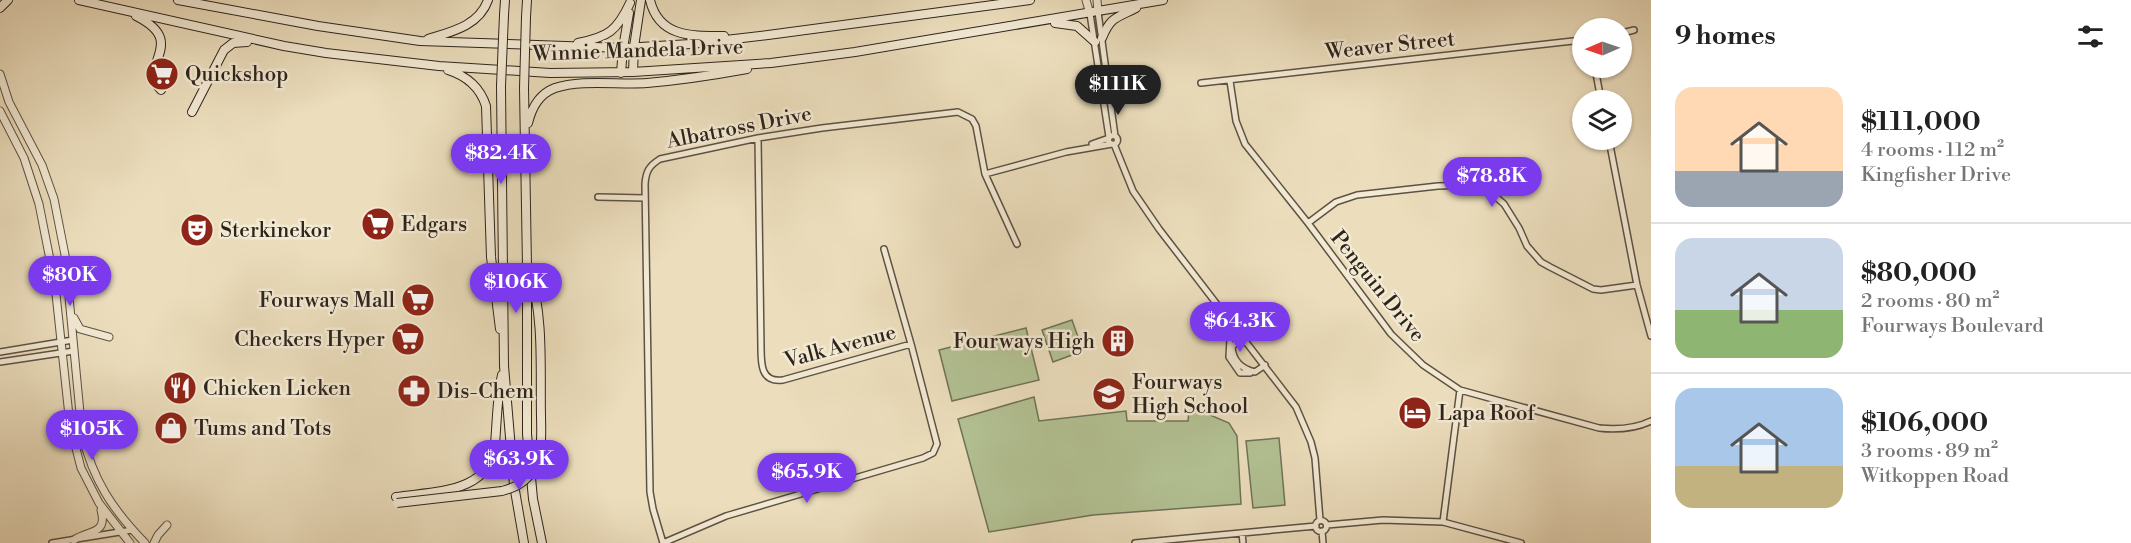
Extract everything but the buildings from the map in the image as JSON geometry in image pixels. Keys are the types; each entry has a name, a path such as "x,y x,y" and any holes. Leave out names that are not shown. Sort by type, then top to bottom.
{"main road":[{"path":"0,8 8,0"},
{"name":"Winnie Mandela Drive","path":"79,0 284,46 439,66 550,73 633,72 771,63 855,52 1163,0"},
{"name":"Winnie Mandela Drive","path":"178,0 318,27 420,41 623,48 768,35 1025,0"},
{"path":"420,41 466,26 482,12 488,0"},
{"path":"506,0 501,86 503,345 509,444 523,543"},
{"path":"527,0 524,88 528,467 542,543"},
{"path":"633,72 641,0"},
{"path":"650,0 658,18 665,26 680,33 700,36 768,35"},
{"path":"564,46 606,36 622,21 630,2"},
{"path":"621,72 630,2"},
{"path":"1037,22 1077,26 1098,40 1113,19 1145,3"},
{"path":"124,10 150,23 157,30 161,43 154,76 155,83 161,90"},
{"path":"192,112 220,55 228,46 242,41 284,46"},
{"path":"525,158 531,111 539,99 555,88 569,85 646,83 688,79 771,63"},
{"path":"439,66 470,80 482,95 486,106 491,257 497,317 503,345"},
{"path":"504,366 494,452 480,477 461,487 397,500 502,490 517,485 531,474 538,462 541,449 541,416 538,324 534,285 527,267"}],"street":[{"path":"1086,0 1094,13"},
{"path":"1097,0 1094,13 1098,40 1097,58 1112,140 1133,191 1296,407 1311,442 1315,458 1320,520 1316,526"},
{"path":"1098,40 1105,56 1112,140"},
{"name":"Weaver Street","path":"1201,83 1572,41"},
{"path":"1097,58 1105,56"},
{"path":"0,74 9,102 42,165 54,199 66,255 82,434 91,466 104,493 132,530 145,543"},
{"path":"1101,81 1108,80"},
{"name":"Penguin Drive","path":"1230,81 1236,122 1242,139 1391,334 1423,366 1460,390 1599,428 1613,430 1651,422"},
{"path":"0,111 29,172 39,204 55,285 70,425 75,450 87,482 99,503 130,543"},
{"name":"Albatross Drive","path":"663,543 653,509 651,492 645,198 646,173 650,165 660,159 758,138 958,112 972,119 976,126 986,174 1017,244"},
{"name":"Valk Avenue","path":"663,543 726,516 923,458 931,455 936,449 937,439 910,344 783,380 771,379 764,373 761,367 760,348 758,138"},
{"path":"986,174 1112,140"},
{"path":"1611,150 1637,285 1651,336"},
{"path":"1308,223 1336,202 1357,195 1438,186 1471,185 1488,190 1504,204 1527,246 1550,267 1593,289 1637,285"},
{"path":"598,197 645,198"},
{"path":"884,249 910,344"},
{"path":"68,286 77,326 86,332 109,337"},
{"path":"1241,334 1230,339 1229,357 1240,373 1255,372 1265,365"},
{"path":"0,352 73,340"},
{"path":"0,362 74,351"},
{"path":"1443,522 1460,390"},
{"path":"74,540 93,533 101,526 103,514 99,503"},
{"path":"1320,520 1327,525"},
{"path":"1327,525 1383,520 1443,522 1521,543"},
{"path":"154,543 167,525"},
{"path":"1323,543 1322,531 1327,525"},
{"path":"1316,526 1317,530 1322,531"},
{"path":"1135,543 1190,540 1242,532 1316,526"},
{"path":"52,543 132,530"},
{"path":"1242,532 1243,543"}],"green space":[{"path":"1072,320 1083,351 1053,362 1042,330"},
{"path":"1026,328 1039,380 952,401 939,350"},
{"path":"1034,397 1039,421 1126,411 1127,421 1188,421 1189,411 1194,408 1229,423 1237,436 1241,504 1093,515 989,532 958,419"},
{"path":"1279,438 1285,505 1253,508 1246,441"}],"place":[{"name":"Quickshop","path":"162,74"},
{"name":"Edgars","path":"378,224"},
{"name":"Sterkinekor","path":"197,230"},
{"name":"Fourways Mall","path":"418,300"},
{"name":"Checkers Hyper","path":"408,339"},
{"name":"Fourways High","path":"1118,341"},
{"name":"Chicken Licken","path":"180,388"},
{"name":"Dis-Chem","path":"414,391"},
{"name":"Fourways High School","path":"1109,394"},
{"name":"Lapa Roof","path":"1415,413"},
{"name":"Tums and Tots","path":"171,428"}]}
